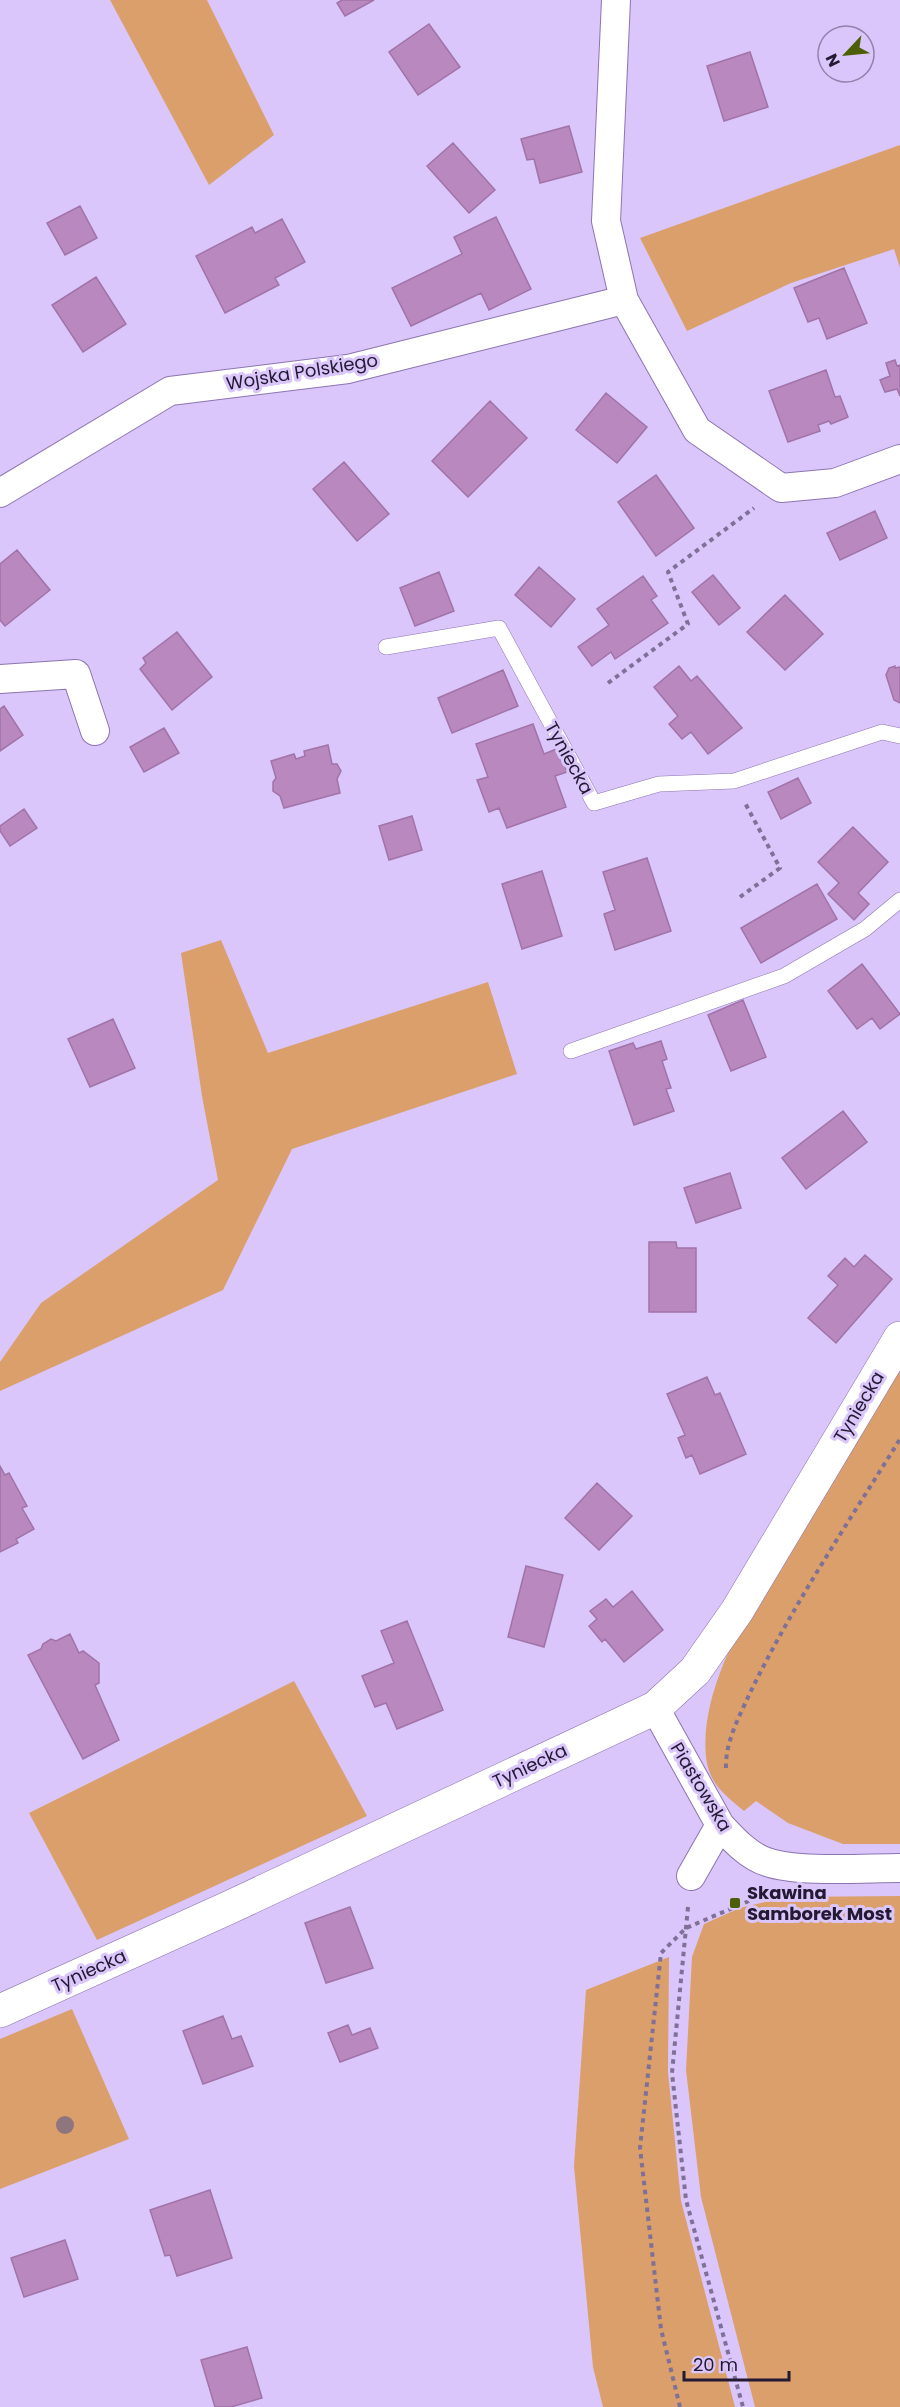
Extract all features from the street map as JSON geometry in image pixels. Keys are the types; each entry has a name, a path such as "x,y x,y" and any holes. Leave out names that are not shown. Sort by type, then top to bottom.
{"street":[{"path":"616,0 606,221 624,300 697,430 781,488 835,483 900,459"},
{"name":"Wojska Polskiego","path":"1,489 170,391 348,369 624,300"},
{"path":"0,679 76,674 95,731"},
{"name":"Tyniecka","path":"0,2011 228,1908 655,1708 695,1671 737,1611 900,1338"},
{"name":"Piastowska","path":"655,1708 720,1826 733,1839 766,1862 789,1866 900,1868"},
{"path":"691,1876 720,1826"}],"lane":[{"name":"Tyniecka","path":"386,647 499,628 594,803 659,784 734,781 882,732 900,735"},
{"path":"571,1051 784,976 865,929 900,900"}],"path":[{"path":"608,683 688,624 668,572 781,488"},
{"path":"734,781 780,868 740,897"},
{"path":"726,1771 726,1761 735,1724 760,1673 789,1619 900,1439"},
{"path":"691,1876 672,2073 686,2199 743,2407"},
{"path":"680,2407 661,2329 640,2148 661,1953 686,1928 756,1897 768,1894"}],"shaded area":[{"path":"110,0 207,0 274,135 209,185"},
{"path":"900,145 900,268 894,249 791,283 687,331 640,238"},
{"path":"221,940 268,1053 488,982 517,1074 292,1149 223,1290 0,1391 0,1362 41,1303 218,1180 202,1096 181,953"},
{"path":"900,1365 900,1844 843,1844 788,1823 756,1801 744,1811 730,1800 714,1782 708,1766 706,1726 713,1694 724,1662 756,1598"},
{"path":"294,1681 367,1816 97,1940 29,1813"},
{"path":"900,1896 900,2407 755,2407 701,2197 686,2070 692,1957 704,1924 740,1908 786,1897"},
{"path":"669,1957 668,2072 681,2201 735,2407 603,2407 593,2367 574,2166 586,1990"},
{"path":"72,2009 129,2139 0,2189 0,2039"}],"building":[{"path":"342,0 374,0 345,16 337,3"},
{"path":"429,24 460,67 418,95 389,52"},
{"path":"750,52 768,107 724,121 707,66"},
{"path":"569,126 582,172 540,183 534,159 527,160 521,139"},
{"path":"453,143 495,190 469,213 427,166"},
{"path":"80,206 97,238 65,255 47,223"},
{"path":"496,217 531,289 489,310 481,293 411,326 392,288 462,254 454,237"},
{"path":"282,219 305,262 275,278 279,285 225,313 196,256 252,227 255,233"},
{"path":"844,268 867,323 827,339 819,318 808,322 794,288"},
{"path":"96,277 126,324 83,352 52,305"},
{"path":"895,360 897,366 900,365 900,396 897,389 885,392 880,380 890,376 886,363"},
{"path":"826,370 835,397 840,396 848,417 831,424 829,421 818,425 820,431 788,442 769,391"},
{"path":"606,393 647,427 617,463 576,430"},
{"path":"490,401 527,438 468,497 432,461"},
{"path":"344,462 389,514 357,541 313,489"},
{"path":"656,475 694,528 656,556 618,502"},
{"path":"875,511 887,538 840,560 827,533"},
{"path":"17,550 50,590 5,626 0,620 0,564"},
{"path":"539,567 575,599 551,627 515,595"},
{"path":"439,572 454,611 415,626 400,588"},
{"path":"713,575 740,608 719,625 692,592"},
{"path":"643,576 657,596 651,600 668,623 615,659 611,652 592,666 578,647 609,625 597,609"},
{"path":"785,595 823,634 785,670 747,632"},
{"path":"177,632 212,677 172,710 140,669 146,663 143,658"},
{"path":"679,666 691,681 697,676 742,728 708,754 691,732 682,739 669,724 678,716 654,687"},
{"path":"895,666 895,668 900,667 900,703 894,700 886,675 889,668"},
{"path":"503,670 518,706 452,733 438,698"},
{"path":"4,706 23,735 0,751 0,709"},
{"path":"533,724 544,754 559,748 567,772 555,776 566,807 507,828 499,808 489,812 477,780 488,777 476,744"},
{"path":"164,728 179,753 144,772 130,747"},
{"path":"328,745 332,764 337,764 341,771 337,779 340,793 284,808 280,796 273,791 273,782 276,778 271,761 294,754 296,759 305,756 304,751"},
{"path":"798,778 811,803 781,819 768,792"},
{"path":"24,809 37,828 10,846 0,831 0,826"},
{"path":"412,816 422,850 389,860 379,826"},
{"path":"853,827 888,862 858,893 869,904 854,920 828,894 839,883 818,862"},
{"path":"647,858 671,931 615,950 604,914 615,910 603,872"},
{"path":"542,871 562,936 522,949 502,884"},
{"path":"817,884 837,919 761,963 741,928"},
{"path":"862,964 900,1014 880,1029 872,1018 857,1029 828,991"},
{"path":"743,1000 766,1057 731,1071 708,1015"},
{"path":"113,1019 135,1068 90,1087 68,1039"},
{"path":"661,1041 667,1059 662,1061 671,1088 666,1089 674,1111 634,1125 609,1051 633,1043 636,1049"},
{"path":"843,1111 867,1142 806,1189 782,1158"},
{"path":"730,1173 741,1208 696,1223 684,1188"},
{"path":"649,1242 676,1242 677,1248 696,1248 696,1312 649,1312"},
{"path":"865,1255 892,1279 836,1343 808,1318 838,1285 828,1276 845,1258 854,1267"},
{"path":"707,1377 715,1395 720,1393 746,1454 700,1474 692,1455 686,1458 678,1438 685,1435 667,1394"},
{"path":"0,1466 5,1475 9,1473 27,1506 22,1508 34,1529 16,1539 18,1543 0,1552"},
{"path":"597,1483 632,1516 599,1550 565,1518"},
{"path":"526,1566 563,1575 544,1647 508,1637"},
{"path":"632,1591 663,1630 624,1662 605,1639 602,1642 589,1626 597,1619 590,1611 606,1599 613,1607"},
{"path":"407,1621 443,1710 397,1729 386,1703 375,1707 362,1676 394,1663 381,1631"},
{"path":"70,1634 79,1653 83,1651 99,1663 99,1683 95,1685 119,1740 83,1759 28,1655 41,1649 43,1644 51,1639 56,1641"},
{"path":"350,1907 373,1968 326,1983 305,1923"},
{"path":"223,2016 232,2039 241,2036 253,2066 203,2084 183,2031"},
{"path":"348,2025 352,2035 370,2028 378,2048 340,2062 328,2033"},
{"path":"210,2190 232,2258 177,2276 170,2255 165,2256 150,2210"},
{"path":"65,2240 78,2279 24,2297 11,2258"},
{"path":"247,2347 262,2398 231,2407 215,2407 201,2360"}],"place":[{"name":"Skawina Samborek Most","path":"735,1903"}]}
